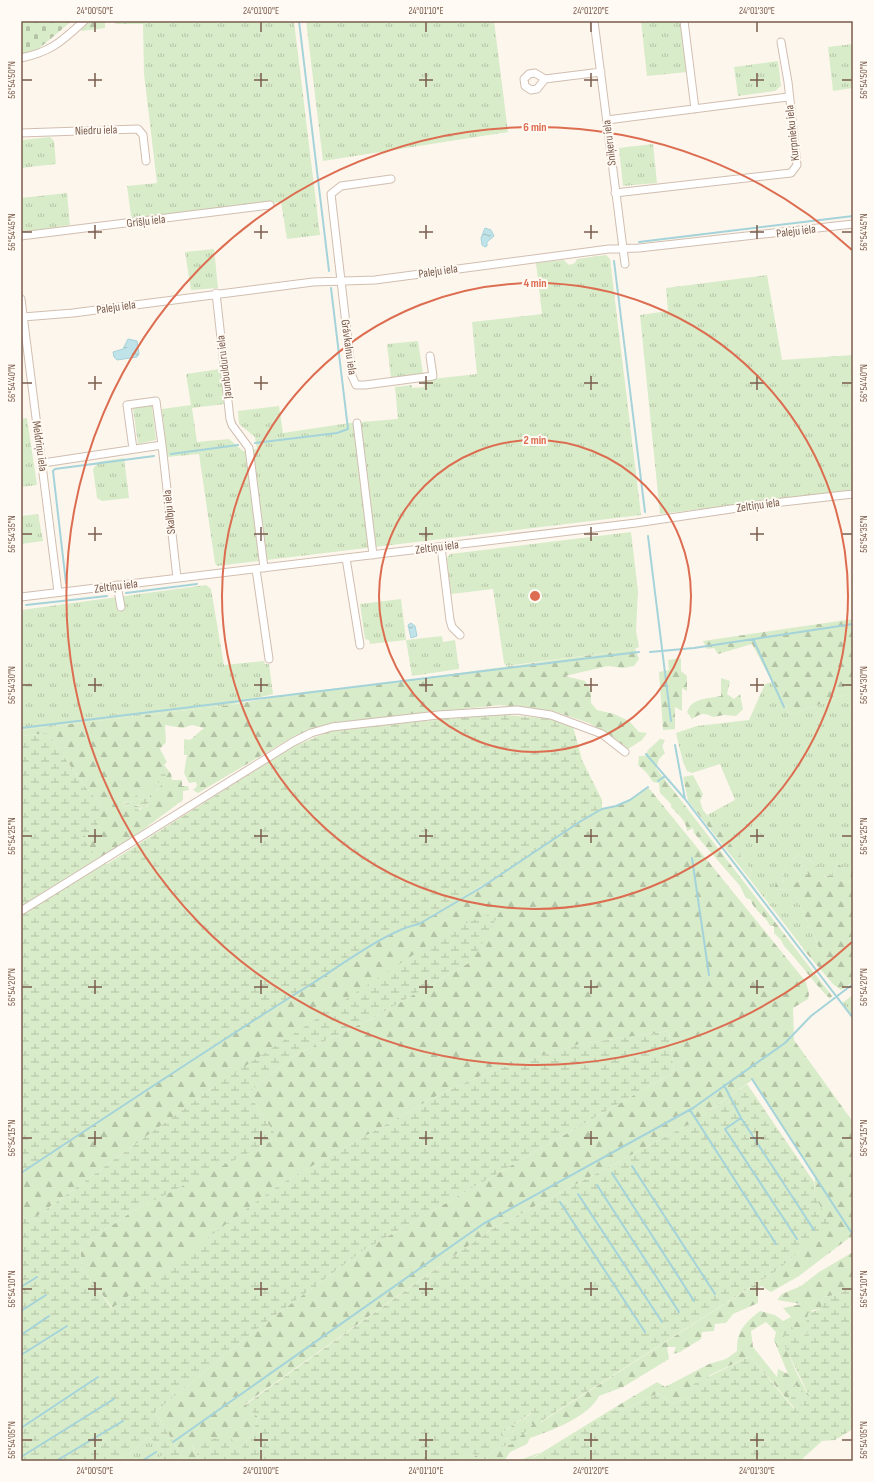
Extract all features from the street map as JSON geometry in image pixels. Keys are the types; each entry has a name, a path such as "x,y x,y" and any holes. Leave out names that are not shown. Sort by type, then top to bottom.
{"street":[{"path":"21,58 41,54 50,50 84,21"},
{"name":"Sniķeru iela","path":"594,21 625,264"},
{"path":"684,21 695,109"},
{"path":"781,42 788,82 788,97"},
{"path":"545,79 601,72"},
{"name":"Kurpnieku iela","path":"607,120 788,97 797,165 792,173 616,193"},
{"name":"Niedru iela","path":"21,133 138,129 143,136 146,161"},
{"path":"341,282 331,194 341,186 391,179"},
{"name":"Grīšļu iela","path":"21,236 270,205"},
{"name":"Paleju iela","path":"23,321 216,293 314,282 375,280 609,249 623,249 853,224"},
{"name":"Grāvkalnu iela","path":"341,282 352,376 356,385 433,376 430,356"},
{"name":"Jaunbulduru iela","path":"216,293 230,419 232,425 243,436 249,448 264,568"},
{"name":"Meldriņu iela","path":"21,299 43,462 58,592"},
{"name":"Skalbju iela","path":"133,449 127,405 156,401 177,578"},
{"path":"357,423 373,555"},
{"path":"43,462 162,445"},
{"name":"Zeltiņu iela","path":"21,597 636,523 765,504 853,494"},
{"path":"441,547 450,620 452,627 460,635"},
{"path":"346,558 360,645"},
{"path":"256,569 269,659"},
{"path":"117,586 121,607"},
{"path":"21,911 293,742 320,730 438,715 517,710 551,715 602,734 625,752"}],"green space":[{"path":"21,21 72,21 37,50 21,55"},
{"path":"89,21 105,21 105,28 82,31 80,27"},
{"path":"115,21 294,21 320,235 287,239 281,202 135,219 131,216 127,186 157,183 144,74 143,24 115,24"},
{"path":"306,21 494,21 508,132 323,161"},
{"path":"641,21 680,21 687,72 647,76"},
{"path":"853,44 853,88 833,91 828,47"},
{"path":"778,61 781,86 775,91 738,96 734,67"},
{"path":"50,137 54,141 56,164 21,168 21,140"},
{"path":"653,144 657,183 623,186 619,148"},
{"path":"67,193 70,225 22,233 21,198"},
{"path":"214,249 218,288 191,290 185,252"},
{"path":"606,255 610,259 641,515 217,566 215,563 199,454 167,457 162,409 191,405 186,374 220,369 225,404 192,408 197,442 229,439 243,451 257,449 255,437 239,424 238,411 279,406 283,433 349,423 398,419 395,387 412,385 412,388 424,387 423,380 477,374 472,322 542,314 536,263 564,260 569,265 575,263 577,259"},
{"path":"767,275 782,360 853,355 853,491 660,514 640,315 668,311 666,288"},
{"path":"418,341 423,374 391,378 387,344"},
{"path":"152,406 156,440 138,444 133,408"},
{"path":"27,418 37,485 21,487 21,419"},
{"path":"124,458 129,498 102,501 97,498 93,469 98,462"},
{"path":"38,514 43,541 21,544 21,516"},
{"path":"631,532 638,591 636,631 639,647 635,649 507,666 504,663 493,589 451,594 447,558 450,554"},
{"path":"206,585 211,589 224,665 264,661 265,664 269,664 273,694 230,705 21,730 21,610"},
{"path":"401,599 406,640 370,644 369,640 365,639 360,604"},
{"path":"853,619 853,692 790,715 752,644 718,654 714,648 707,649 703,641"},
{"path":"442,636 443,642 455,640 459,669 412,676 406,640"},
{"path":"635,649 639,659 634,666 623,668 608,666 565,676 585,681 591,690 591,703 597,710 614,714 629,721 639,732 647,733 642,740 628,749 609,734 589,723 553,711 500,705 332,723 291,738 198,793 193,790 197,786 196,782 189,783 184,773 187,755 184,755 184,739 190,740 204,728 192,725 183,728 165,725 166,742 160,749 167,762 164,765 171,774 172,780 182,780 182,786 188,786 189,790 183,791 183,800 98,863 82,837 102,805 86,788 47,733 21,736 21,730 230,705 311,691 372,685","holes":["159,779 159,789 150,794 149,800 152,801 148,803 147,807 135,812 142,807 130,805 124,807 123,803 134,801 137,796 139,800 144,798 139,791 146,791 156,787"]},
{"path":"681,658 681,671 687,676 687,691 682,688 682,711 675,707 675,729 663,730 659,672 669,670 668,660"},
{"path":"721,678 730,681 727,694 734,699 740,694 743,709 736,716 724,715 713,717 707,714 702,714 692,719 687,712 693,704 697,701 721,696"},
{"path":"772,682 790,715 853,692 853,864 849,884 841,880 837,863 833,875 822,877 821,871 811,861 799,855 793,858 806,868 808,874 796,883 782,885 783,875 788,863 775,890 788,889 797,891 798,901 818,944 819,950 803,943 803,948 748,877 752,871 707,815 735,800 720,764 692,773 687,771 683,762 676,733 697,726 749,720 765,684"},
{"path":"497,714 551,719 573,726 582,760 602,800 602,809 419,924 410,926 392,934 270,1010 21,1173 21,736 47,733 86,788 102,805 97,829 82,837 97,859 107,864 294,746 333,730"},
{"path":"660,739 665,740 662,746 665,753 659,759 656,768 832,996 830,999 784,946 781,940 774,933 774,926 770,926 754,907 751,900 746,898 740,886 694,833 693,828 687,831 682,818 660,793 659,783 653,782 646,772 638,765 639,756 645,756 648,750"},
{"path":"161,773 166,775 164,781 159,789 150,794 149,800 153,801 148,803 143,813 135,812 135,809 140,810 142,807 138,805 132,808 130,805 124,807 119,805 134,801 134,797 137,795 139,800 144,798 139,791 146,791 156,787"},
{"path":"693,775 703,794 700,801 703,810 752,871 748,877 688,801 683,777"},
{"path":"648,787 806,982 809,994 808,999 793,1008 794,1040 853,1122 853,1239 849,1238 799,1276 771,1292 761,1286 758,1290 758,1303 733,1314 726,1323 715,1324 714,1331 702,1332 701,1339 680,1352 673,1354 676,1347 667,1347 669,1359 623,1387 599,1396 587,1410 568,1422 548,1432 530,1438 527,1444 510,1452 505,1460 459,1461 471,1453 485,1460 495,1449 512,1444 523,1433 529,1420 522,1429 513,1431 510,1439 504,1438 500,1434 532,1413 541,1422 779,1269 829,1224 814,1194 815,1176 752,1080 693,1122 492,1229 245,1404 258,1417 253,1433 239,1451 192,1444 200,1461 185,1461 155,1412 266,1322 364,1250 674,1072 669,1031 580,1044 494,1070 440,1094 282,1183 113,1308 82,1270 80,1247 133,1211 277,1137 248,1093 293,1056 371,1019 472,961 215,1086 29,1222 21,1214 21,1173 203,1053 365,949 393,933 419,924 482,887 581,821 602,809 616,806 630,800"},
{"path":"799,855 811,861 822,871 822,877 833,875 837,863 843,868 841,880 849,884 853,864 853,982 841,990 833,984 803,949 803,942 811,944 819,950 818,944 798,901 796,891 788,889 775,890 778,872 786,858 788,863 783,875 782,884 796,883 808,874 806,868 793,858"},
{"path":"501,910 472,961 371,1019 293,1056 248,1093 278,1138 133,1211 80,1247 82,1270 112,1308 282,1183 440,1094 494,1070 580,1044 669,1031 674,1072 364,1250 266,1322 155,1412 185,1461 154,1461 164,1454 158,1444 148,1437 132,1452 113,1461 21,1461 21,1214 29,1222 215,1086 455,927"},
{"path":"853,995 853,1018 842,1003"},
{"path":"747,1084 814,1182 814,1194 830,1224 779,1269 540,1422 531,1413 500,1434 504,1438 509,1439 513,1431 522,1428 529,1420 533,1425 512,1444 495,1449 485,1460 471,1453 459,1461 200,1461 192,1443 230,1436 239,1451 253,1433 258,1417 245,1405 492,1229 693,1122"},
{"path":"853,1252 853,1286 835,1295 823,1297 821,1309 812,1310 809,1332 801,1337 784,1331 790,1358 811,1399 795,1385 806,1410 786,1388 797,1411 750,1356 710,1375 688,1397 673,1404 658,1393 626,1409 609,1411 657,1382 665,1387 709,1364 726,1359 737,1351 738,1338 742,1328 760,1311 775,1315 783,1321 791,1317 783,1308 801,1304 777,1300 782,1294 801,1286 819,1272","holes":["766,1322 776,1332 774,1340 788,1374 778,1369 777,1377 753,1347 751,1331"]},
{"path":"853,1286 853,1429 835,1440 822,1441 800,1461 528,1461 609,1411 626,1409 658,1393 673,1404 688,1397 694,1384 750,1356 795,1410 785,1387 805,1408 794,1384 810,1397 785,1347 783,1331 789,1324 801,1337 809,1332 806,1324 808,1313 821,1309 823,1297 835,1295"},
{"path":"148,1437 158,1444 164,1454 154,1461 113,1461 132,1452"},
{"path":"541,1452 528,1461 518,1461"}],"water":[{"path":"485,228 491,230 494,236 487,242 487,246 485,247 482,245 481,238"},
{"path":"128,339 137,341 139,354 137,357 117,360 114,357 113,352 123,349"},
{"path":"411,623 415,626 417,636 411,638 408,625"}],"waterway":[{"path":"299,21 329,271"},
{"path":"639,242 853,216"},
{"path":"614,261 645,512"},
{"path":"255,443 337,433 348,429 331,288"},
{"path":"171,454 238,445"},
{"path":"66,583 53,471 55,469 154,456"},
{"path":"648,536 671,721"},
{"path":"126,593 197,584"},
{"path":"26,605 107,596"},
{"path":"650,652 694,648 853,624"},
{"path":"753,639 784,707"},
{"path":"21,728 639,652"},
{"path":"675,745 685,799 853,1018"},
{"path":"646,754 684,798"},
{"path":"658,781 665,776"},
{"path":"21,1173 203,1053 365,949 393,933 419,924 482,887 581,821 602,809 616,806 630,800 648,787"},
{"path":"692,858 709,975"},
{"path":"173,1442 483,1224 693,1108 785,1043 811,1016 853,984"},
{"path":"752,1079 851,1232 853,1231"},
{"path":"724,1085 741,1118 814,1230"},
{"path":"690,1110 776,1244"},
{"path":"741,1118 725,1129 797,1239"},
{"path":"632,1166 715,1294"},
{"path":"612,1173 694,1301"},
{"path":"597,1185 679,1312"},
{"path":"578,1194 662,1322"},
{"path":"560,1202 645,1332"},
{"path":"21,1287 37,1277"},
{"path":"21,1311 46,1295"},
{"path":"21,1335 49,1316"},
{"path":"21,1355 67,1326"},
{"path":"21,1428 98,1377"},
{"path":"21,1457 114,1399"},
{"path":"56,1461 123,1421"},
{"path":"142,1461 156,1452"}]}
